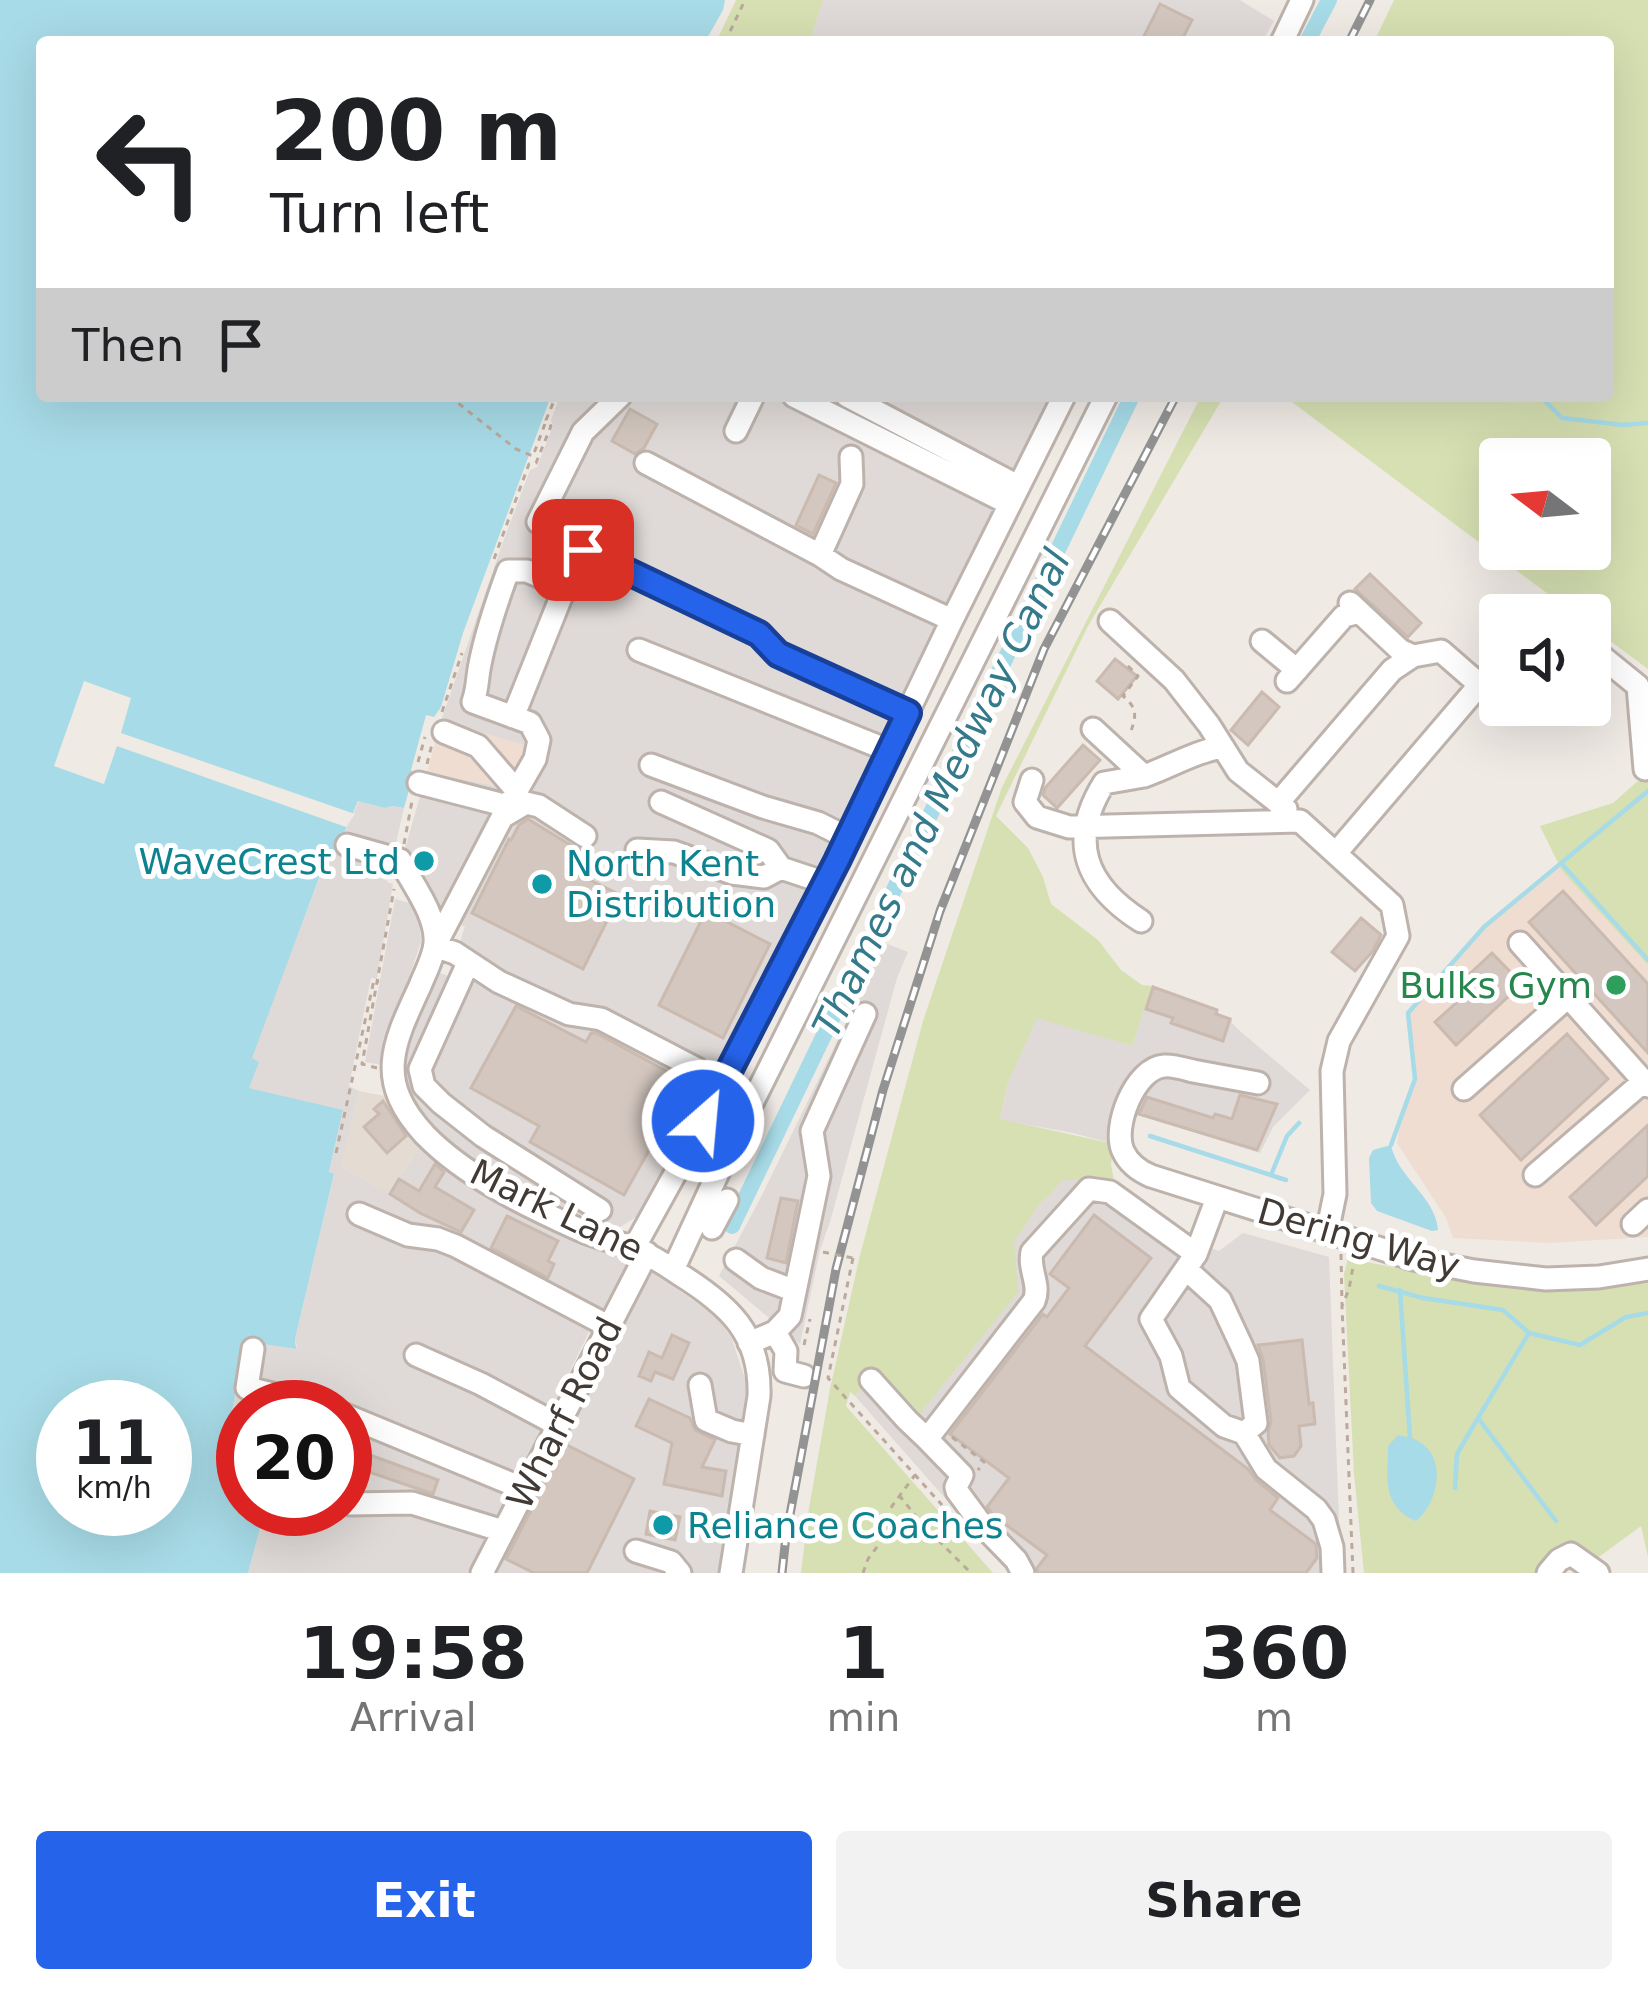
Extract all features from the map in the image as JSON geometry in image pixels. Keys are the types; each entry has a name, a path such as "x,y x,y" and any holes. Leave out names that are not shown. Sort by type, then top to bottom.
{"street":[{"path":"1285,36 1302,0"},
{"path":"538,522 583,431 614,402"},
{"path":"736,431 750,402"},
{"path":"807,402 1014,495"},
{"path":"857,402 1014,495"},
{"name":"Wharf Road","path":"482,1573 1061,402"},
{"path":"673,1270 1103,402"},
{"path":"820,555 852,484 851,457"},
{"path":"646,463 841,569 952,620"},
{"path":"565,587 527,571 508,571 484,646 473,702 513,717 583,550 759,634 778,654 908,713"},
{"path":"1262,641 1292,676 1354,607 1400,650 1413,656"},
{"path":"1111,621 1174,680 1238,771 1392,905 1398,936 1339,1041 1332,1071 1335,1194 1344,1238"},
{"path":"639,650 890,751"},
{"path":"1278,803 1392,670 1413,656 1442,651 1479,684"},
{"path":"1611,669 1638,686 1645,769"},
{"path":"1336,854 1479,686"},
{"name":"Mark Lane","path":"513,717 530,723 538,740 535,759 436,946 407,1013 391,1071 395,1093 426,1136 488,1182 580,1230 640,1251 673,1270 724,1306 749,1343"},
{"path":"1094,729 1144,776"},
{"path":"435,733 478,746 509,805"},
{"path":"1141,921 1097,884 1086,862 1090,806 1104,783 1144,776 1223,747"},
{"path":"651,765 818,823 848,838"},
{"path":"418,776 509,805 539,806 585,836"},
{"path":"1032,780 1025,802 1037,818 1069,826 1300,821"},
{"path":"661,802 768,850 781,868 826,883"},
{"path":"347,845 400,860 433,924 436,946 499,982 568,1014 601,1019 697,1069"},
{"path":"637,850 674,852 732,873 764,877 781,868"},
{"path":"1520,944 1646,1084 1535,1175"},
{"path":"469,963 420,1069 424,1086 483,1136 600,1210"},
{"path":"1464,1089 1568,998"},
{"path":"731,1573 760,1370 749,1343 775,1332 790,1316 819,1176 812,1131 865,1014"},
{"name":"Dering Way","path":"1258,1083 1163,1065 1134,1087 1121,1145 1134,1166 1151,1176 1413,1258 1546,1279 1648,1269"},
{"path":"927,1439 1034,1300 1032,1252 1089,1190 1110,1192 1191,1262 1220,1300 1247,1358 1256,1423 1244,1433"},
{"path":"1217,1198 1191,1262 1153,1313 1151,1323 1171,1356 1179,1388 1224,1426 1244,1433 1266,1469 1316,1509 1332,1546 1333,1573"},
{"path":"712,1228 727,1200"},
{"path":"359,1214 408,1235 456,1246 608,1326"},
{"path":"736,1261 761,1278 795,1291"},
{"path":"775,1332 786,1351 784,1371 805,1376"},
{"path":"248,1380 253,1349"},
{"path":"416,1355 558,1425"},
{"path":"871,1379 962,1475 957,1491 1023,1573"},
{"path":"700,1385 706,1420 753,1436"},
{"path":"372,1426 512,1484 522,1494"},
{"path":"372,1504 412,1503 503,1532"},
{"path":"636,1551 671,1562 680,1573"},
{"path":"1548,1573 1570,1554 1598,1573"}],"path":[{"path":"728,36 746,0"},
{"path":"457,402 533,457 546,420"},
{"path":"1135,718 1133,704 1123,696 1138,676 1127,667 1137,656"},
{"path":"418,776 422,749 435,733"},
{"path":"422,749 426,750 424,758 430,759"},
{"path":"336,1153 374,980 380,982"},
{"path":"1342,1306 1349,1289 1344,1238"},
{"path":"1344,1238 1340,1256 1353,1573"},
{"path":"823,1252 853,1258 828,1378 945,1508"},
{"path":"863,1573 883,1539 892,1506 915,1474"},
{"path":"899,1495 971,1573"}],"shaded area":[{"path":"823,0 1240,0 1274,21 1265,36 812,36"},
{"path":"558,402 1054,402 1007,487 671,1165 638,1216 620,1227 591,1228 494,1180 444,1143 410,1106 404,1064 433,970 448,976 465,927 433,910 404,852 427,772 501,787 516,775 529,746 441,721 530,470 537,467 553,426"},
{"path":"441,721 529,745 516,775 501,787 427,772"},
{"path":"359,801 404,808 387,882 393,884 377,979 371,978 349,1086 359,1091 342,1167 389,1193 422,1144 425,1154 465,1180 631,1258 716,1316 732,1339 747,1385 720,1573 248,1573 258,1536 372,1536 372,1380 238,1380 245,1340 297,1346 334,1175 329,1173 343,1111 248,1088 251,1058 329,853 335,854","holes":["589,1332 606,1340 555,1447 537,1438"]},
{"path":"1562,864 1648,960 1648,1237 1550,1243 1453,1238 1446,1218 1397,1143 1415,1078 1408,1013 1484,927"},
{"path":"395,899 410,903 419,921 421,942 382,1065 365,1062"},
{"path":"885,943 908,952 820,1250 800,1344 719,1276"},
{"path":"1152,986 1232,1019 1310,1090 1273,1127 1260,1153 1119,1109 1114,1144 1000,1120 1008,1083 1037,1017 1132,1046"},
{"path":"359,1091 390,1097 390,1108 422,1144 389,1193 342,1167"},
{"path":"1062,1180 1115,1185 1192,1241 1219,1251 1243,1233 1329,1257 1341,1573 1011,1573 855,1396 880,1369 918,1415 1014,1242"}],"green space":[{"path":"736,0 823,0 812,36 719,36"},
{"path":"1394,0 1648,0 1648,669 1611,642 1611,594 1548,594 1516,570 1611,570 1611,438 1479,438 1479,542 1292,402 1614,402 1614,36 1377,36"},
{"path":"1198,402 1220,402 1088,626 996,816 1028,848 1051,904 1098,940 1121,970 1142,985 1152,986 1132,1046 1037,1018 1008,1083 1000,1119 1114,1144 1115,1185 1063,1180 1038,1206 1014,1242 1018,1292 918,1416 880,1370 855,1396 850,1392 846,1406 993,1573 801,1573 830,1389 860,1255 923,1021 1002,787"},
{"path":"1648,772 1648,965 1562,871 1540,826 1613,803"},
{"path":"1348,1258 1473,1284 1587,1290 1648,1283 1648,1557 1641,1526 1592,1562 1579,1552 1544,1573 1364,1573 1354,1474 1344,1274"}],"water":[{"path":"0,0 725,0 708,36 36,36 36,402 549,402 463,633 441,707 434,717 426,715 404,808 358,801 335,854 328,854 252,1058 259,1062 249,1088 343,1110 296,1349 245,1341 238,1380 216,1380 216,1536 258,1536 248,1573 0,1573"},
{"path":"1391,1145 1431,1207 1438,1230 1377,1211 1371,1203 1369,1158 1373,1150"},
{"path":"1398,1435 1427,1448 1436,1469 1430,1504 1416,1521 1397,1507 1389,1490 1388,1446"}],"pier":[{"path":"84,681 131,698 121,733 355,814 346,827 117,746 104,784 54,766"}],"building":[{"path":"1160,4 1192,20 1184,36 1144,36"},
{"path":"630,409 657,424 644,448 635,454 612,441"},
{"path":"819,475 836,483 813,534 796,525"},
{"path":"1370,574 1421,623 1408,637 1355,589"},
{"path":"1115,659 1137,676 1118,699 1097,681"},
{"path":"1262,692 1279,707 1248,745 1231,730"},
{"path":"1083,745 1100,760 1057,808 1043,795 1045,788"},
{"name":"North Kent Distribution","path":"528,819 587,851 576,873 620,895 583,969 472,913 509,839"},
{"path":"1563,891 1648,984 1648,1053 1529,922"},
{"path":"706,911 770,944 723,1038 659,1005"},
{"path":"1361,918 1381,935 1355,971 1332,952"},
{"path":"1492,953 1522,984 1456,1045 1435,1022 1456,1003 1448,994"},
{"path":"1153,987 1230,1019 1223,1041 1146,1009"},
{"path":"516,1006 586,1042 596,1033 687,1082 624,1195 530,1142 539,1126 471,1088"},
{"path":"1567,1034 1608,1079 1521,1160 1480,1115"},
{"path":"1240,1095 1277,1104 1257,1150 1139,1114 1147,1097 1213,1118 1215,1114 1232,1119"},
{"path":"383,1101 406,1136 387,1153 364,1127 379,1114 374,1109"},
{"path":"1648,1125 1648,1176 1596,1225 1570,1197"},
{"path":"435,1164 444,1172 435,1187 474,1210 461,1232 390,1194 399,1179 419,1191"},
{"path":"781,1198 798,1201 786,1263 767,1258"},
{"path":"1094,1215 1151,1258 1085,1346 1248,1469 1278,1498 1270,1510 1316,1544 1317,1558 1306,1573 1038,1573 1047,1555 987,1507 1009,1478 950,1434 1043,1314 1047,1317 1069,1288 1050,1274"},
{"path":"507,1216 558,1241 548,1261 554,1264 548,1278 491,1248"},
{"path":"672,1335 689,1343 673,1379 655,1372 651,1381 639,1376 649,1352 662,1358"},
{"path":"1302,1340 1315,1424 1299,1426 1301,1446 1294,1456 1280,1458 1269,1445 1271,1421 1258,1345"},
{"path":"649,1399 690,1418 695,1430 715,1440 702,1467 726,1471 722,1496 664,1484 672,1443 636,1426"},
{"path":"565,1444 634,1479 587,1573 534,1573 506,1559"},
{"path":"372,1456 438,1480 433,1494 372,1473"},
{"name":"Reliance Coaches","path":"650,1511 680,1517 675,1540 646,1534"}],"waterway":[{"name":"Thames and Medway Canal","path":"1310,36 1329,0"},
{"name":"Thames and Medway Canal","path":"732,1226 1129,402"},
{"path":"1546,402 1562,418 1648,423"},
{"path":"1391,1145 1415,1079 1408,1013 1484,927 1648,791"},
{"path":"1562,864 1648,960"},
{"path":"1271,1175 1287,1136 1299,1123"},
{"path":"1150,1136 1286,1180"},
{"path":"1379,1286 1503,1310 1529,1333 1580,1345 1626,1317 1648,1313"},
{"path":"1400,1290 1410,1438"},
{"path":"1529,1333 1478,1418 1556,1521"},
{"path":"1455,1488 1457,1454 1478,1418"}],"railway":[{"path":"1352,36 1370,0"},
{"path":"782,1573 836,1269 883,1090 940,911 1044,649 1173,402"}],"place":[{"name":"WaveCrest Ltd","path":"424,861"},
{"name":"North Kent Distribution","path":"542,884"},
{"name":"Bulks Gym","path":"1616,985"},
{"name":"Reliance Coaches","path":"663,1525"}],"route":[{"path":"583,550 759,634 778,654 908,713 703,1121"}]}
